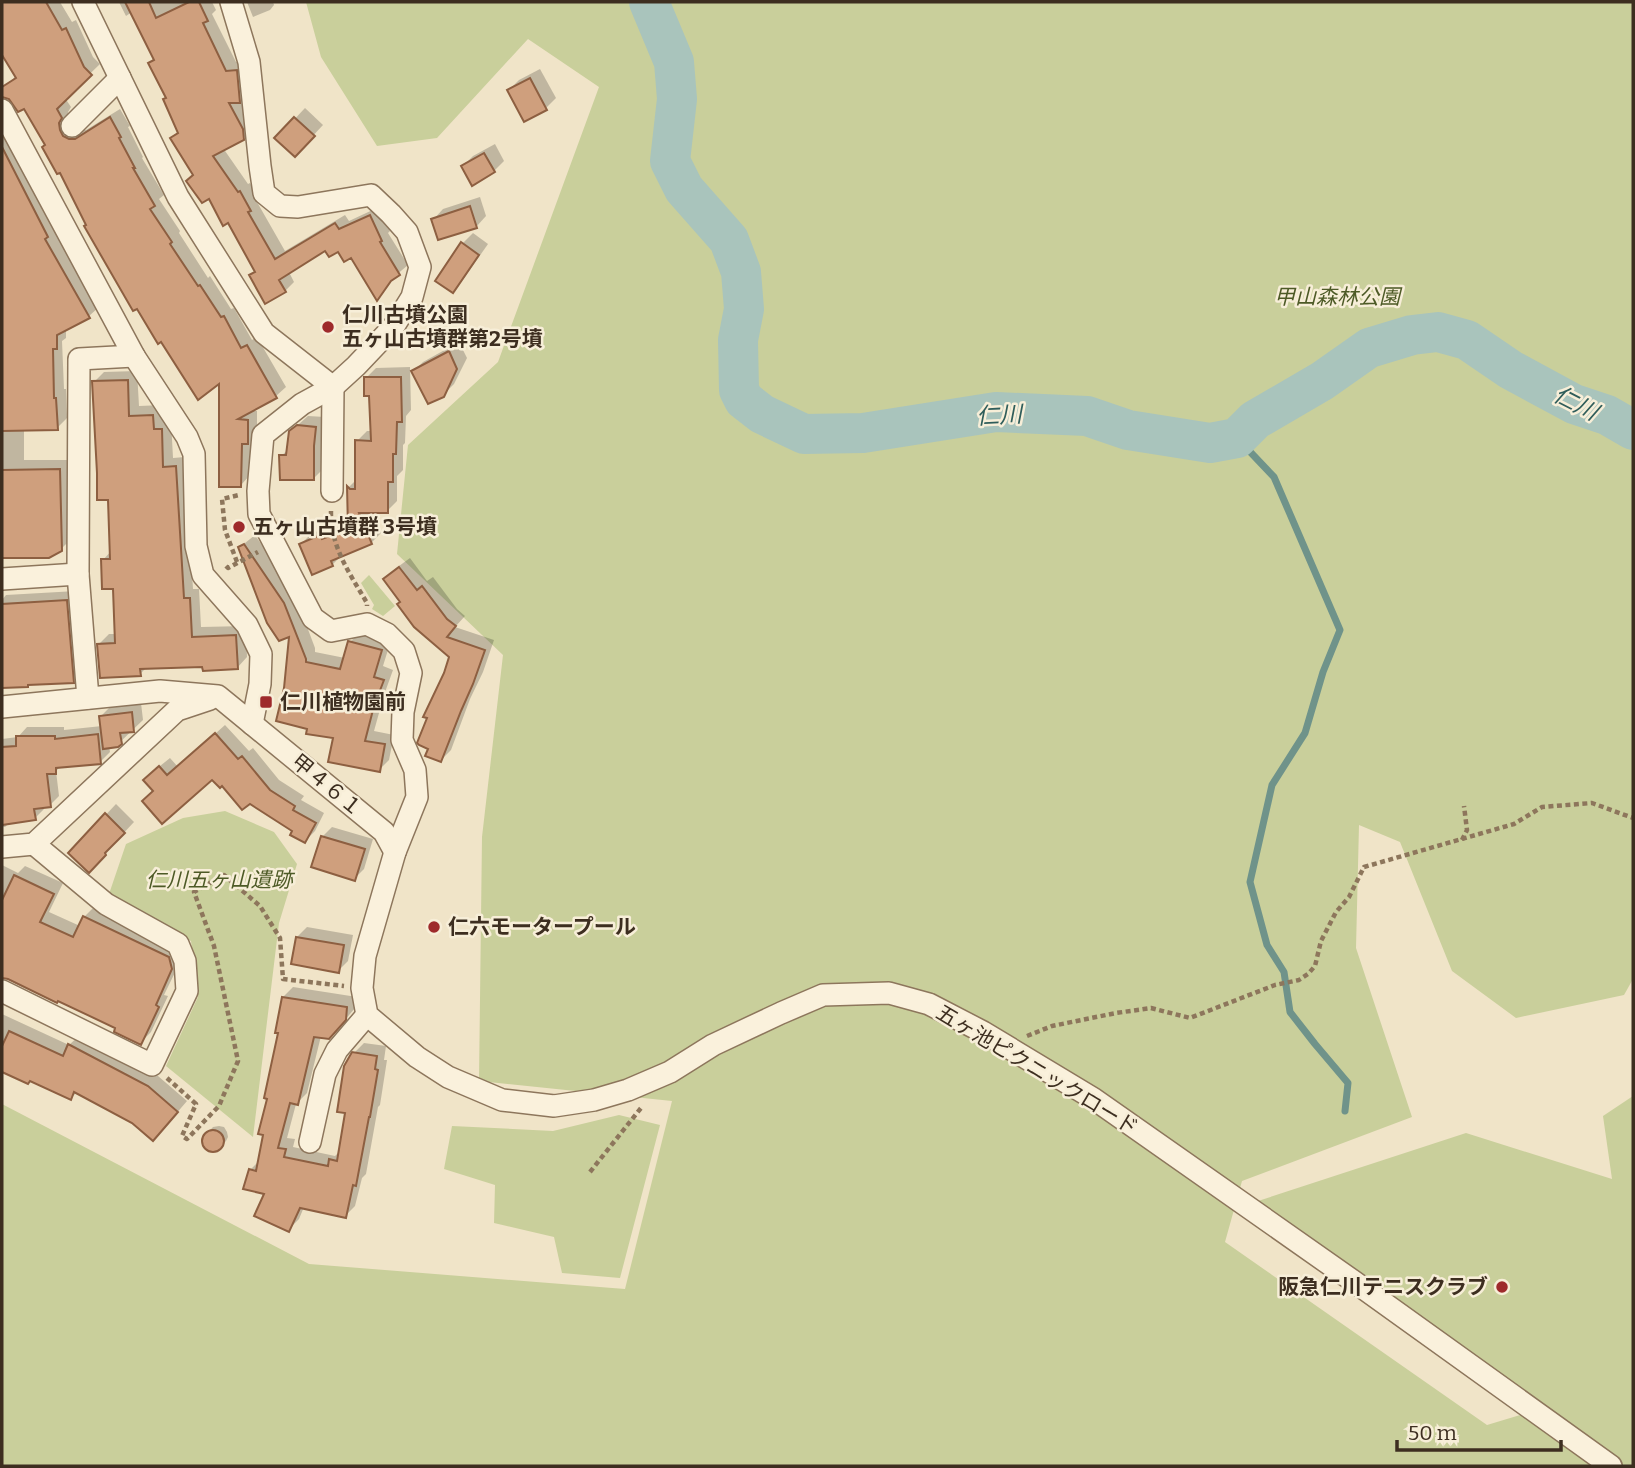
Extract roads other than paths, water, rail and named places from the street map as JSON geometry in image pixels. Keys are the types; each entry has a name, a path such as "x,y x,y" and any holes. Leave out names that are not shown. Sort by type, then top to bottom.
{"street":[{"path":"83,2 178,197 264,334 333,387"},
{"path":"231,2 249,62 264,193 280,206 298,208 371,195 407,232 420,267 412,297 394,327 333,387 302,404 263,435 257,491 258,514 313,618 331,631 367,624 387,634 404,651 411,673 403,712 402,740 415,770 417,797 395,852 365,956 362,988 367,1015 337,1050 326,1074 310,1142"},
{"path":"72,126 120,78"},
{"path":"2,110 134,356 187,437 194,454 196,546 203,575 247,625 261,654 260,684 252,724"},
{"path":"88,698 79,574 79,359 134,356"},
{"path":"332,491 333,387"},
{"path":"2,579 79,574"},
{"path":"2,707 160,691 218,696"},
{"path":"2,847 34,844 177,710 218,696"},
{"name":"甲４６１","path":"218,696 384,832 395,852"},
{"path":"2,991 152,1065 187,991 185,961 178,944 106,904 34,844"},
{"name":"五ヶ池ピクニックロード","path":"367,1015 417,1057 448,1077 502,1100 554,1106 594,1100 628,1090 670,1072 713,1045 823,995 889,993 929,1004 1094,1099 1611,1466"}],"waterway":[{"name":"仁川","path":"649,2 674,62 677,99 670,161 684,189 729,240 741,272 744,309 738,340 739,390 744,400 762,414 804,434 863,433 996,412 1087,416 1128,430 1210,443 1237,438 1255,420 1322,381 1369,348 1412,335 1438,332 1467,340 1511,370 1574,404 1607,415 1633,430"},
{"path":"1237,438 1274,477 1340,630 1323,672 1305,733 1272,785 1250,882 1267,945 1284,972 1290,1012 1348,1083 1345,1111"}],"place":[{"name":"仁川古墳公園 五ヶ山古墳群第2号墳","path":"328,327"},
{"name":"五ヶ山古墳群 3号墳","path":"239,527"},
{"name":"仁川植物園前","path":"266,702"},
{"name":"仁六モータープール","path":"434,927"},
{"name":"阪急仁川テニスクラブ","path":"1502,1287"}],"park label":[{"name":"甲山森林公園","path":"1337,297"},
{"name":"仁川五ヶ山遺跡","path":"219,880"}]}
